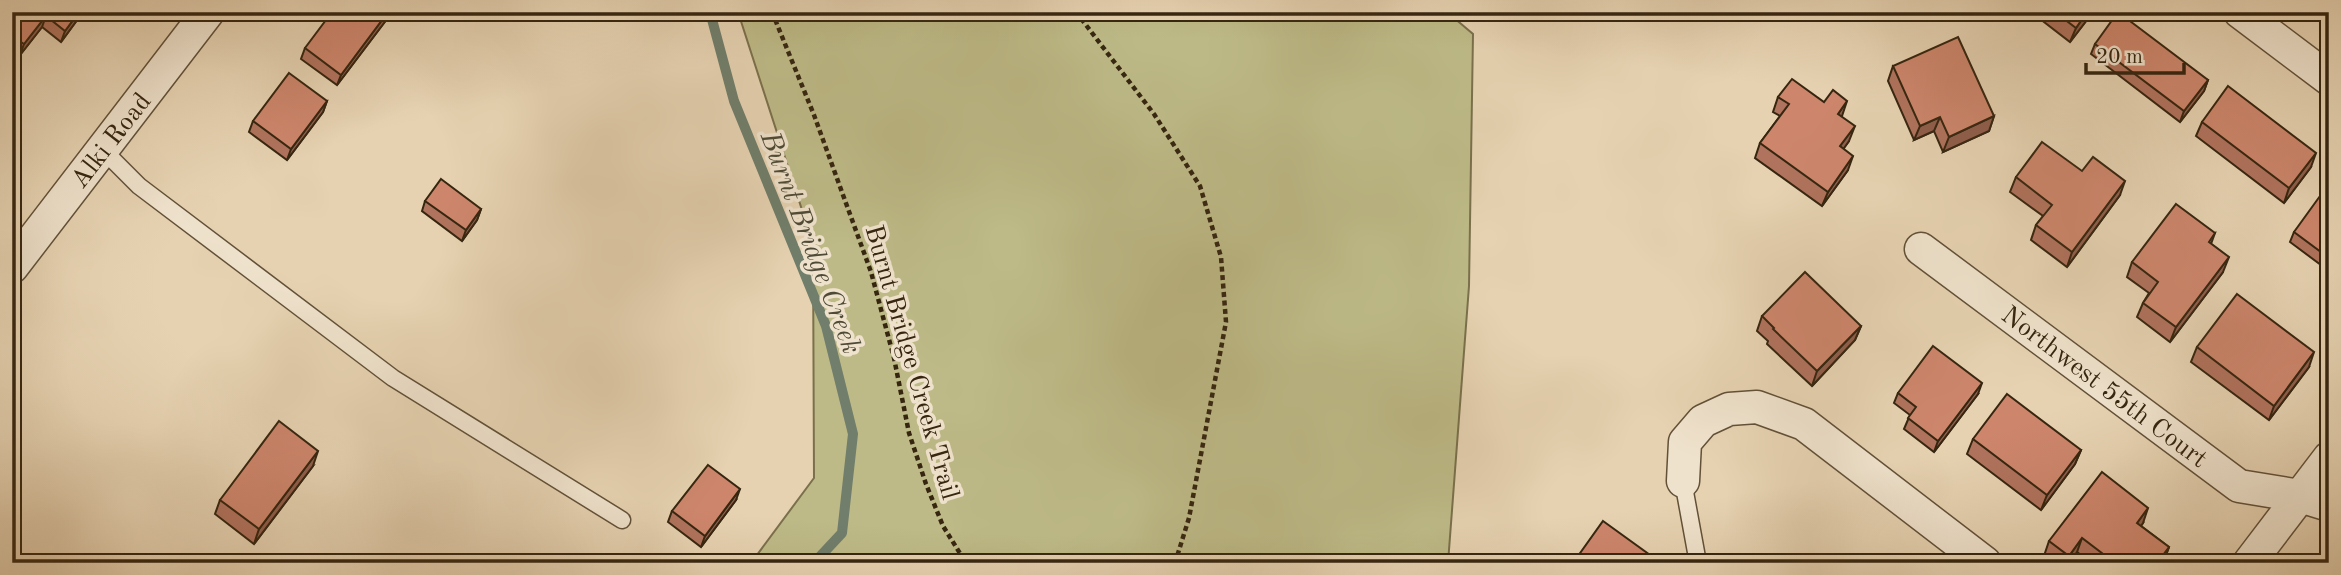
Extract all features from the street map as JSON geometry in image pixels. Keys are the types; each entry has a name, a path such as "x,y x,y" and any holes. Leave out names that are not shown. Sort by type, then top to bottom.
{"street":[{"name":"Alki Road","path":"12,267 208,12"},
{"path":"2241,12 2329,79"},
{"name":"Northwest 55th Court","path":"1921,249 2239,486 2314,500"},
{"path":"1683,481 1685,442 1703,421 1729,409 1757,407 1804,424 1985,563"},
{"path":"2249,563 2314,500 2329,458"}],"lane":[{"path":"103,150 139,186 393,378 622,520"},
{"path":"1683,481 1698,563"}],"path":[{"name":"Burnt Bridge Creek Trail","path":"772,12 814,115 872,272 894,358 909,433 926,484 943,526 965,563"},
{"path":"1076,12 1154,114 1199,186 1221,257 1226,322 1189,517 1175,563"}],"shaded area":[{"path":"738,12 1447,12 1473,34 1469,286 1448,563 751,563 814,478 813,244"}],"building":[{"path":"12,12 79,12 65,31 46,16 24,44 12,36"},
{"path":"332,12 388,12 341,75 305,48"},
{"path":"2055,12 2087,12 2076,28"},
{"path":"2118,12 2208,80 2184,111 2095,44"},
{"path":"1958,37 1994,116 1949,137 1940,117 1920,126 1893,66"},
{"path":"289,73 327,101 291,149 253,121"},
{"path":"1792,79 1824,102 1833,90 1847,101 1838,114 1855,126 1840,146 1853,156 1828,192 1760,143 1789,104 1778,97"},
{"path":"2228,86 2316,153 2289,188 2202,122"},
{"path":"2042,142 2082,171 2093,157 2125,181 2072,252 2036,225 2052,205 2016,177"},
{"path":"441,179 481,209 466,230 425,201"},
{"path":"2320,196 2329,202 2329,258 2294,232"},
{"path":"2176,204 2215,233 2209,242 2229,257 2176,327 2143,303 2158,282 2132,262"},
{"path":"1805,272 1861,326 1817,371 1762,316"},
{"path":"2237,294 2314,352 2274,406 2197,347"},
{"path":"1933,346 1982,383 1938,441 1908,418 1916,407 1898,393"},
{"path":"2007,394 2081,450 2047,495 1973,439"},
{"path":"279,421 318,451 259,529 220,500"},
{"path":"708,465 740,489 705,536 672,511"},
{"path":"2102,472 2148,508 2137,523 2169,547 2157,563 2115,563 2082,538 2069,556 2049,541"},
{"path":"1603,521 1650,555 1644,563 1573,563"}],"waterway":[{"name":"Burnt Bridge Creek","path":"710,12 734,101 826,326 853,434 842,533 814,563"}]}
